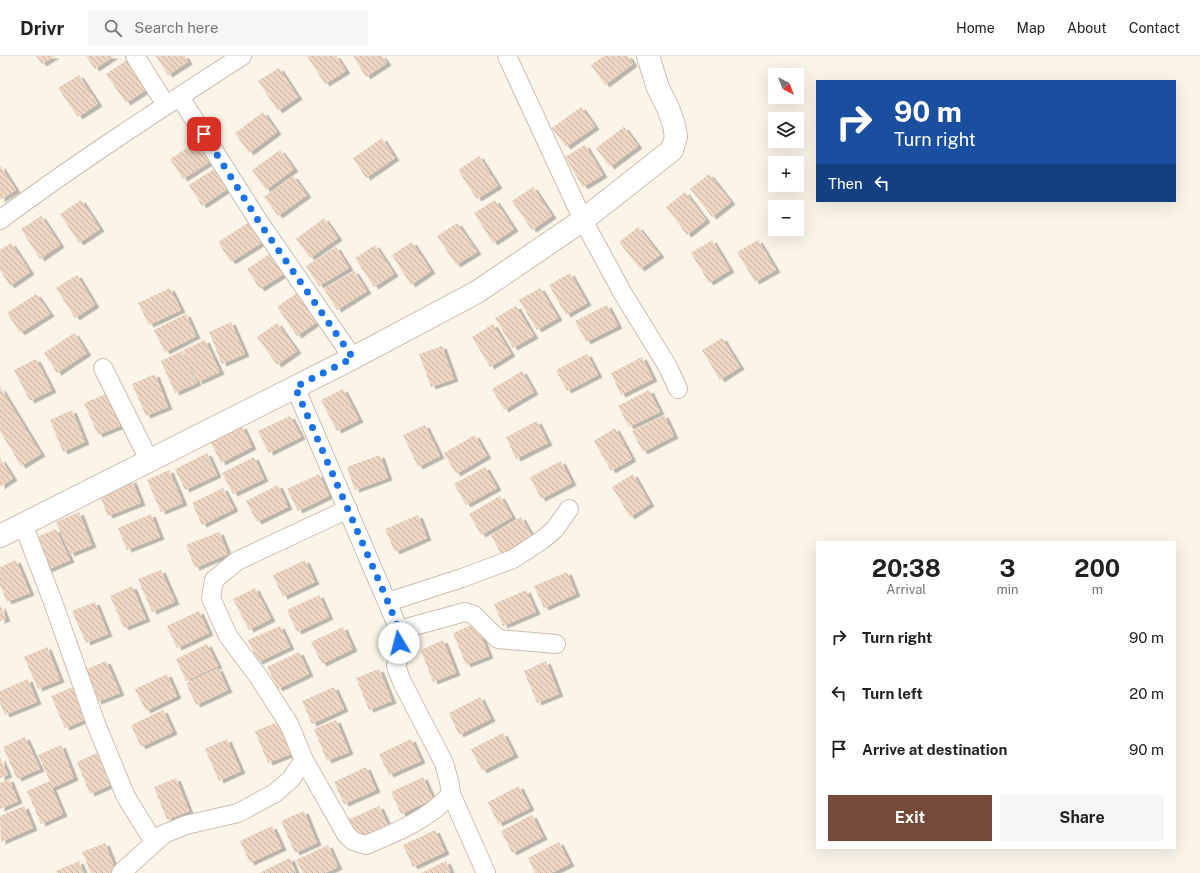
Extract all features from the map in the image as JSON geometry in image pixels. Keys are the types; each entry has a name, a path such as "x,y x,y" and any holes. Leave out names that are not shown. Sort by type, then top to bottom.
{"street":[{"path":"135,56 173,101 353,358"},
{"path":"0,220 35,194 242,56"},
{"path":"507,56 583,220 622,292 668,367 678,389"},
{"path":"0,535 353,358 477,292 583,220 672,150 676,137 674,124 658,88 648,56"},
{"path":"103,368 149,460"},
{"path":"295,387 399,630 400,656 396,666 402,682 444,763 450,781 451,794 486,873"},
{"path":"348,509 237,560 214,580 211,598 228,636 258,676 289,724 304,760 346,834 353,841 366,845 389,835 424,817 444,802 451,794"},
{"path":"388,602 462,578 513,559 542,540 555,529 569,509"},
{"path":"23,524 96,724 126,797 154,842"},
{"path":"399,630 465,612 474,615 498,639 556,644"},
{"path":"120,873 164,834 186,825 238,812 276,793 292,779 304,760"}],"building":[{"path":"36,56 55,56 42,64"},
{"path":"86,56 114,56 95,69"},
{"path":"156,56 185,56 188,62 168,75"},
{"path":"307,56 336,56 346,71 325,84"},
{"path":"353,56 382,56 387,63 366,77"},
{"path":"604,56 628,56 633,64 605,85 591,65"},
{"path":"127,60 146,90 126,103 106,74"},
{"path":"279,68 298,97 278,111 258,81"},
{"path":"79,75 98,104 78,117 58,88"},
{"path":"581,107 595,127 566,147 552,128"},
{"path":"263,112 277,132 249,153 235,133"},
{"path":"624,127 638,146 610,167 596,148"},
{"path":"382,138 395,158 366,178 353,158"},
{"path":"200,140 213,160 183,179 170,159"},
{"path":"585,145 603,175 583,187 565,157"},
{"path":"280,150 294,169 266,190 252,170"},
{"path":"479,156 498,186 477,199 458,170"},
{"path":"0,165 16,190 0,200"},
{"path":"219,166 232,186 202,206 189,185"},
{"path":"709,174 731,202 712,217 690,189"},
{"path":"293,176 307,195 278,216 264,197"},
{"path":"533,187 552,216 532,230 512,201"},
{"path":"685,192 706,220 687,235 666,207"},
{"path":"81,200 100,229 79,243 60,214"},
{"path":"495,200 514,229 493,243 474,213"},
{"path":"41,216 60,245 40,259 21,229"},
{"path":"324,218 338,238 310,258 296,239"},
{"path":"248,223 261,243 231,262 218,242"},
{"path":"457,223 477,252 456,265 437,236"},
{"path":"638,227 660,255 640,269 619,242"},
{"path":"712,240 730,270 709,283 691,253"},
{"path":"758,240 776,270 755,282 737,252"},
{"path":"412,242 431,271 411,285 392,255"},
{"path":"11,243 30,272 10,286 0,270 0,250"},
{"path":"375,245 394,274 374,287 355,258"},
{"path":"336,247 349,268 319,286 306,266"},
{"path":"276,250 290,270 260,289 247,269"},
{"path":"354,271 367,291 337,310 324,289"},
{"path":"570,273 587,303 566,315 549,285"},
{"path":"77,275 95,305 75,318 56,288"},
{"path":"170,288 181,310 149,325 138,303"},
{"path":"540,288 558,318 537,330 519,300"},
{"path":"297,293 317,322 297,336 277,307"},
{"path":"36,294 50,314 20,333 7,313"},
{"path":"607,305 618,326 586,342 575,321"},
{"path":"516,306 534,336 513,348 495,318"},
{"path":"186,314 196,336 165,352 154,330"},
{"path":"231,322 245,354 222,364 209,332"},
{"path":"277,323 297,351 277,365 257,337"},
{"path":"493,324 511,354 490,367 472,337"},
{"path":"74,333 87,353 57,373 44,353"},
{"path":"722,338 740,367 720,380 702,350"},
{"path":"205,340 220,372 198,382 183,350"},
{"path":"442,346 454,379 431,387 419,354"},
{"path":"182,351 197,383 175,393 161,361"},
{"path":"587,354 598,375 567,391 556,370"},
{"path":"642,357 653,379 621,395 611,373"},
{"path":"36,359 52,390 30,401 14,370"},
{"path":"522,371 534,392 504,410 492,389"},
{"path":"155,374 168,407 146,416 132,384"},
{"path":"0,387 41,454 21,466 0,431"},
{"path":"343,389 359,420 337,431 321,400"},
{"path":"649,390 660,412 629,427 618,406"},
{"path":"106,394 120,426 98,435 84,403"},
{"path":"72,410 85,442 63,452 50,420"},
{"path":"664,415 674,436 643,452 632,431"},
{"path":"290,416 301,437 269,453 258,431"},
{"path":"537,421 548,443 516,459 506,437"},
{"path":"425,425 440,456 418,467 403,435"},
{"path":"242,426 252,447 221,463 210,441"},
{"path":"615,428 632,459 611,471 594,441"},
{"path":"475,435 487,456 456,474 444,453"},
{"path":"207,453 217,475 185,490 175,469"},
{"path":"380,455 388,478 355,490 347,467"},
{"path":"254,457 264,479 233,494 222,473"},
{"path":"0,458 13,478 0,487"},
{"path":"561,461 572,483 541,499 530,477"},
{"path":"485,467 497,488 466,505 454,484"},
{"path":"169,470 183,503 161,512 147,480"},
{"path":"319,474 329,496 298,511 287,489"},
{"path":"633,474 650,504 630,517 612,487"},
{"path":"132,480 141,503 108,516 99,494"},
{"path":"278,485 288,507 257,522 246,501"},
{"path":"223,488 234,509 202,525 192,503"},
{"path":"500,496 512,517 481,535 469,514"},
{"path":"79,512 92,545 70,554 56,522"},
{"path":"151,514 160,537 127,550 118,528"},
{"path":"418,515 427,538 395,552 385,529"},
{"path":"521,517 533,538 502,556 491,535"},
{"path":"56,529 70,560 47,570 34,538"},
{"path":"219,532 228,554 195,568 186,545"},
{"path":"16,560 30,593 7,602 0,585 0,567"},
{"path":"305,560 315,582 283,597 273,575"},
{"path":"161,570 175,602 152,612 138,579"},
{"path":"567,572 576,594 544,608 534,586"},
{"path":"132,586 146,619 124,628 110,596"},
{"path":"255,588 271,619 249,630 233,599"},
{"path":"526,590 536,612 503,626 494,604"},
{"path":"319,595 329,617 297,632 287,610"},
{"path":"95,602 108,634 86,643 72,611"},
{"path":"0,604 6,619 0,621"},
{"path":"199,611 209,633 177,648 167,626"},
{"path":"476,623 489,656 466,665 453,633"},
{"path":"280,626 290,647 258,662 248,640"},
{"path":"343,627 353,649 322,664 311,642"},
{"path":"443,640 456,673 433,682 421,650"},
{"path":"207,644 218,666 186,681 176,659"},
{"path":"47,647 60,680 38,689 24,657"},
{"path":"299,652 309,674 278,689 267,667"},
{"path":"106,661 120,693 97,702 84,670"},
{"path":"546,661 559,694 537,703 524,671"},
{"path":"218,668 228,690 196,705 186,683"},
{"path":"379,669 392,701 369,710 356,678"},
{"path":"167,674 177,696 146,711 135,689"},
{"path":"28,679 37,702 5,715 0,703 0,691"},
{"path":"73,687 87,719 65,728 51,696"},
{"path":"334,687 344,709 312,724 302,701"},
{"path":"480,697 491,719 459,735 449,713"},
{"path":"163,710 173,732 141,747 131,725"},
{"path":"336,720 349,752 327,761 314,729"},
{"path":"278,722 291,754 268,763 255,731"},
{"path":"503,733 514,755 482,771 471,749"},
{"path":"25,737 40,769 17,779 3,747"},
{"path":"227,739 241,771 219,781 205,749"},
{"path":"411,739 421,761 389,775 379,754"},
{"path":"61,745 74,778 52,788 63,814 41,824 27,791 50,781 38,755"},
{"path":"99,752 113,784 90,794 77,762"},
{"path":"0,757 8,775 0,778"},
{"path":"366,767 376,790 344,804 334,782"},
{"path":"423,777 433,799 401,814 391,792"},
{"path":"176,778 189,811 167,820 154,787"},
{"path":"9,779 18,801 0,809 0,783"},
{"path":"519,786 530,808 498,824 488,802"},
{"path":"24,806 33,828 1,842 0,816"},
{"path":"379,806 389,827 357,842 347,820"},
{"path":"304,811 317,843 295,853 281,821"},
{"path":"532,815 543,837 512,853 501,831"},
{"path":"272,826 282,848 250,863 240,841"},
{"path":"435,830 445,852 413,867 403,845"},
{"path":"559,842 570,864 552,873 535,873 528,858"},
{"path":"105,843 117,873 91,873 82,852"},
{"path":"328,845 338,867 325,873 303,873 296,860"},
{"path":"290,858 296,873 259,873"},
{"path":"79,861 84,873 57,873 56,871"},
{"path":"446,861 451,873 421,873"}],"route":[{"path":"204,134 259,222 353,358 295,387 388,602 399,630 399,643"}]}
